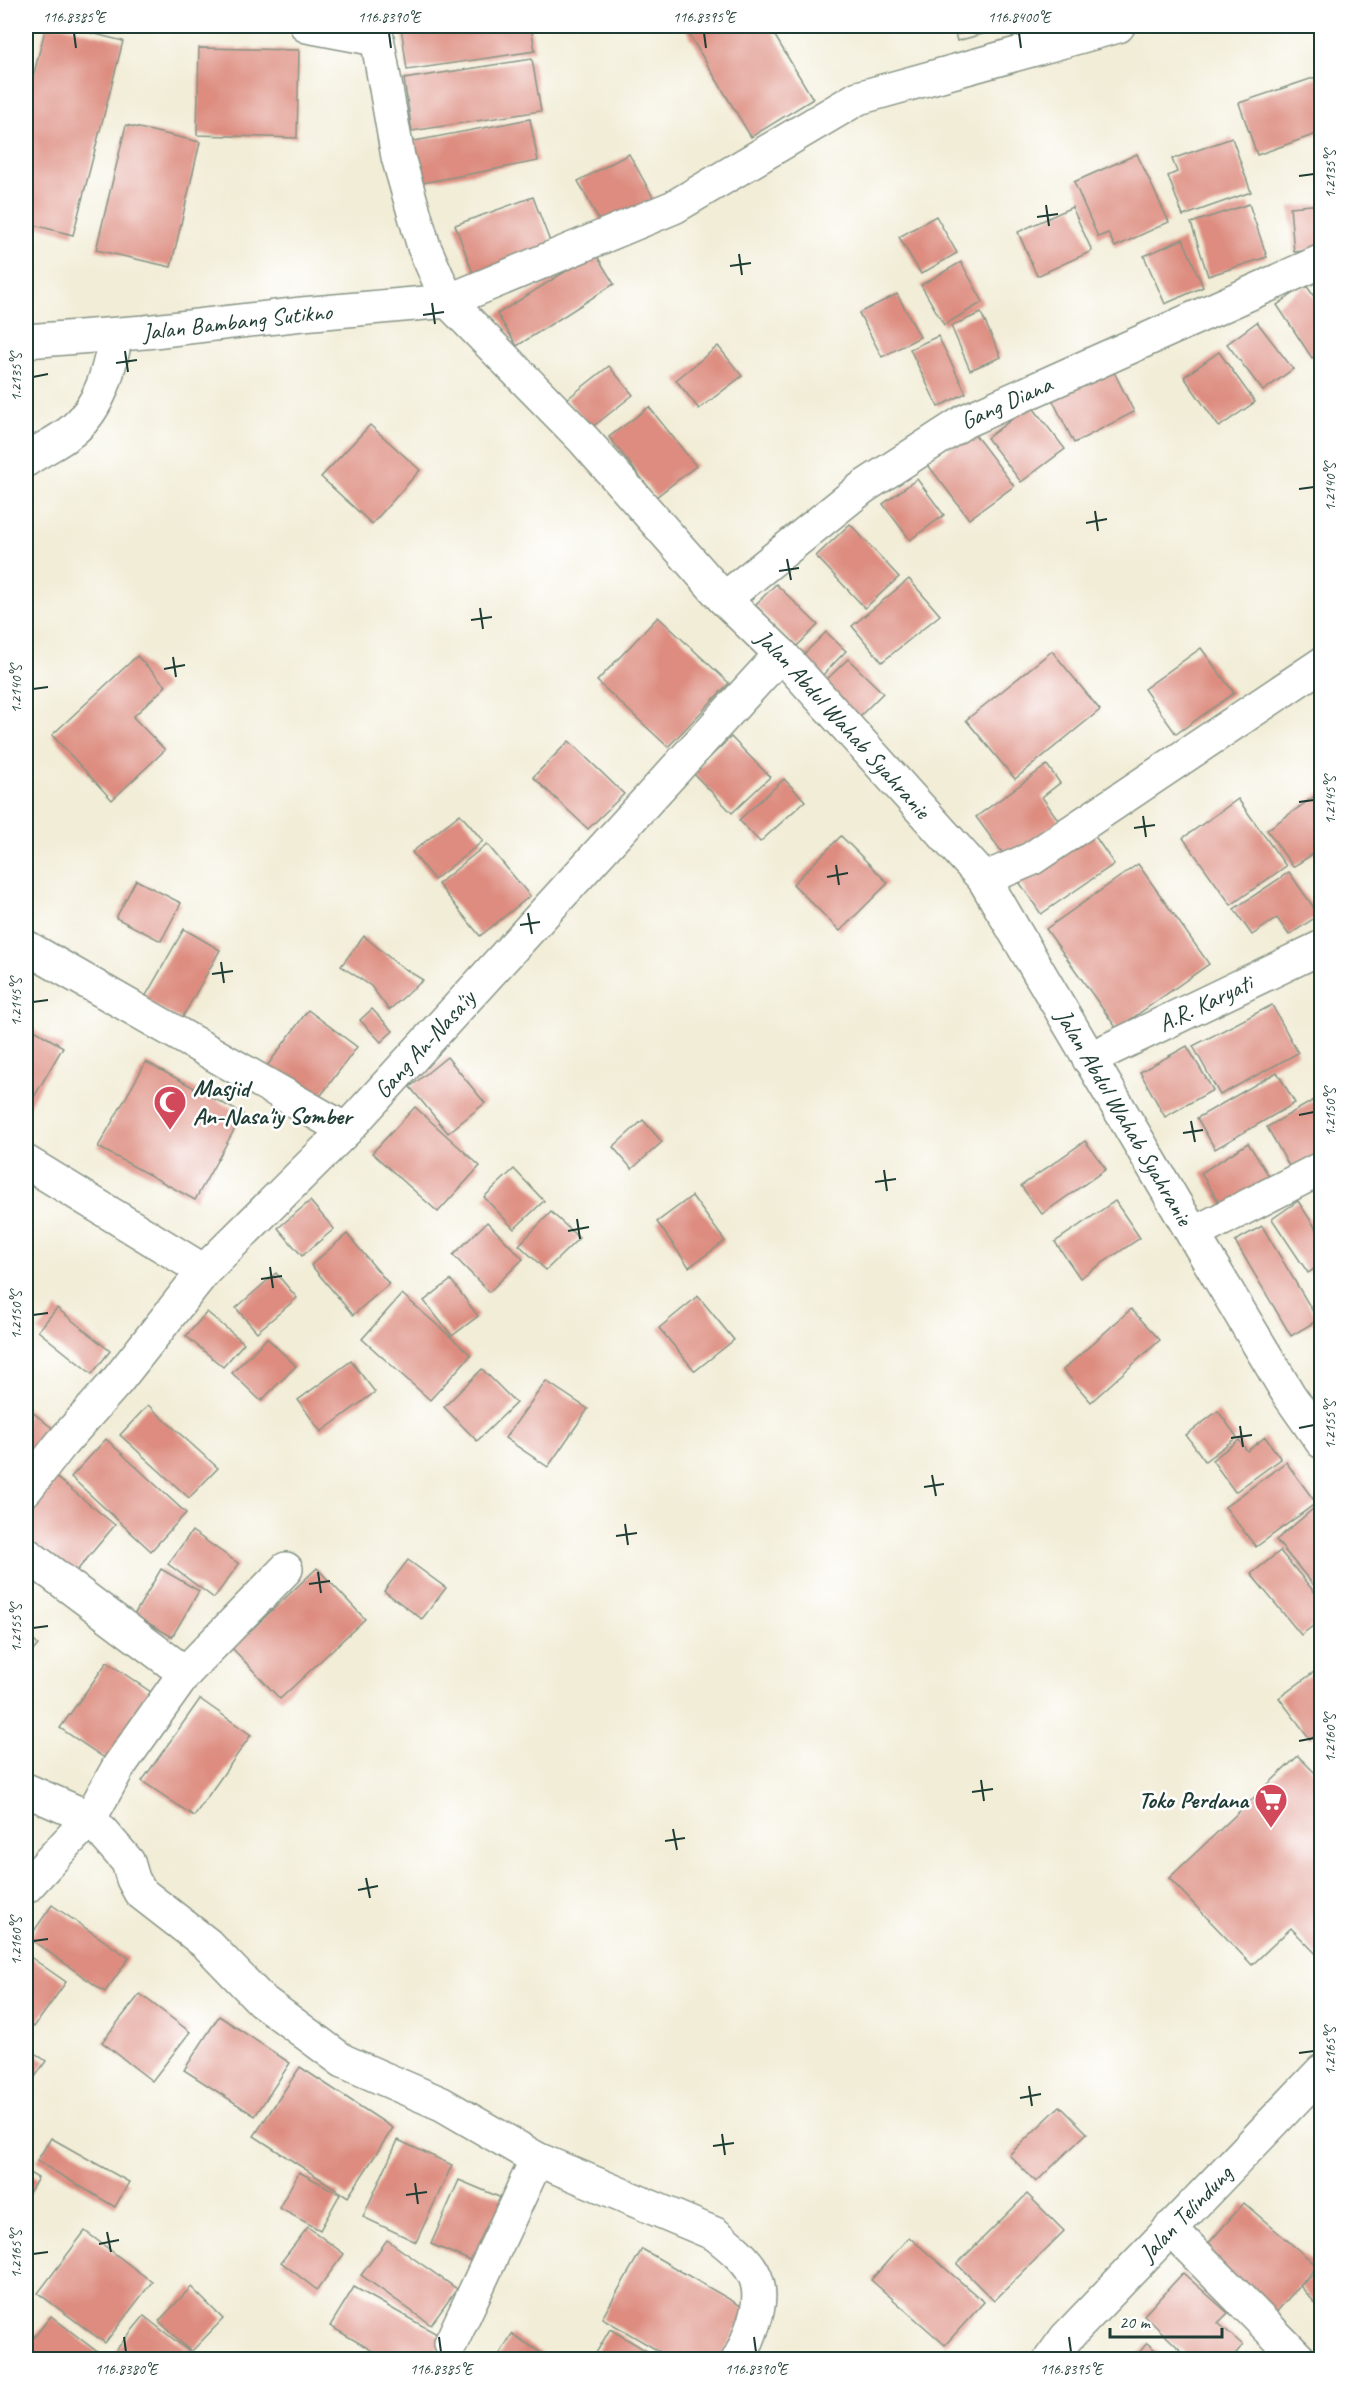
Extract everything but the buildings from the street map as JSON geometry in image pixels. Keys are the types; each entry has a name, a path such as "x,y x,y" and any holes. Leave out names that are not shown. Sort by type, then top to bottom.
{"street":[{"path":"307,26 375,32"},
{"name":"Jalan Bambang Sutikno","path":"26,341 116,335 302,314 448,301 674,207 858,98 1118,26"},
{"name":"Jalan Abdul Wahab Syahranie","path":"375,32 398,157 424,247 448,301 585,440 724,599 781,654 984,879 1193,1234 1318,1427"},
{"name":"Gang Diana","path":"724,599 862,488 965,421 1322,261"},
{"path":"26,460 72,431 93,408 108,372 116,335"},
{"name":"Gang An-Nasa'iy","path":"26,1489 61,1443 117,1382 204,1271 346,1130 781,654"},
{"path":"984,879 1031,859 1322,664"},
{"name":"A.R. Karyati","path":"1089,1059 1322,947"},
{"path":"26,948 346,1130"},
{"path":"26,1162 204,1271"},
{"path":"1193,1234 1322,1168"},
{"path":"26,1554 185,1673"},
{"path":"26,1887 90,1818 119,1766 185,1673 286,1569"},
{"path":"26,1790 90,1818 128,1862 140,1892 207,1944 261,2000 343,2061 442,2104 537,2159 716,2234 740,2254 755,2275 759,2287 760,2307 745,2348 738,2360"},
{"name":"Jalan Telindung","path":"1050,2360 1066,2338 1322,2071"},
{"path":"451,2343 537,2159"},
{"path":"1170,2228 1300,2360"}],"place":[{"name":"Masjid An-Nasa'iy Somber","path":"170,1131"},
{"name":"Toko Perdana","path":"1271,1829"}]}
